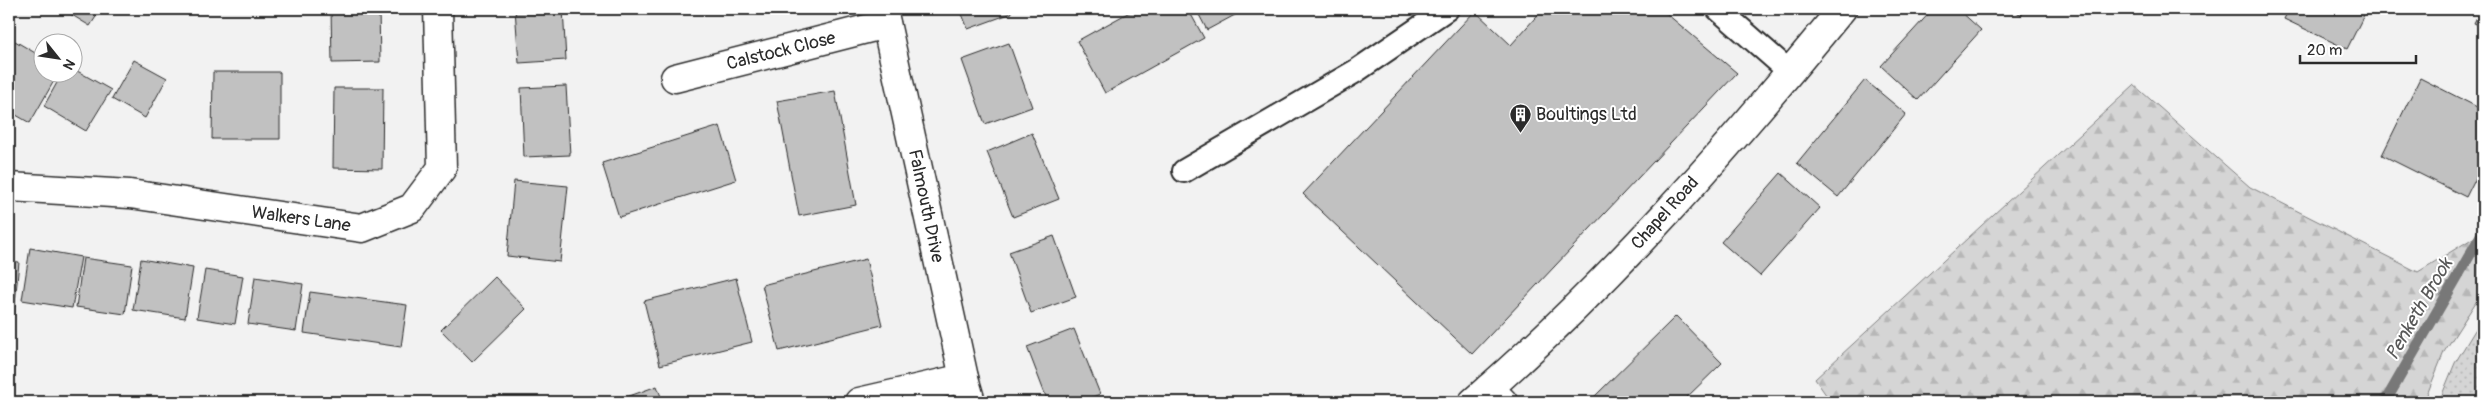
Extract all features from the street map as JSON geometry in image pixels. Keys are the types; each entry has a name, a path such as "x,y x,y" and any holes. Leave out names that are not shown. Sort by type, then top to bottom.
{"street":[{"name":"Walkers Lane","path":"9,186 130,194 362,228 412,208 442,168 438,9"},
{"name":"Chapel Road","path":"1488,398 1604,280 1790,72 1842,9"},
{"name":"Calstock Close","path":"675,78 885,16"},
{"name":"Falmouth Drive","path":"885,16 968,390"},
{"path":"859,402 968,390"}],"lane":[{"path":"1184,171 1356,71 1447,9"},
{"path":"1718,9 1790,72"}],"green space":[{"path":"2134,85 2250,187 2418,272 2483,232 2483,291 2444,352 2424,402 1831,402 1815,379"},
{"path":"2483,317 2483,402 2439,402 2455,363"}],"building":[{"path":"62,9 101,9 90,26"},
{"path":"331,9 379,9 380,62 332,63"},
{"path":"515,9 563,9 566,60 519,63"},
{"path":"960,9 1010,9 1012,13 968,29"},
{"path":"1135,9 1188,9 1204,38 1105,93 1077,41"},
{"path":"1196,9 1246,9 1207,30"},
{"name":"Boultings Ltd","path":"1543,9 1661,9 1737,73 1472,354 1303,194 1475,11 1511,45"},
{"path":"1933,9 1958,9 1981,30 1918,100 1881,66"},
{"path":"2010,9 2025,9 2022,15"},
{"path":"2289,9 2367,9 2347,49 2284,19"},
{"path":"2481,9 2483,9 2483,27 2474,23"},
{"path":"15,41 32,51 32,82 53,82 30,123 9,111 9,52"},
{"path":"1009,43 1032,107 985,124 962,60"},
{"path":"134,60 167,78 145,118 112,99"},
{"path":"213,72 280,72 280,139 212,139"},
{"path":"82,74 111,90 86,131 44,106 57,82 82,82"},
{"path":"2420,78 2483,110 2483,163 2466,197 2382,155"},
{"path":"1865,80 1906,114 1838,197 1797,163"},
{"path":"566,86 570,155 524,157 521,88"},
{"path":"334,88 383,88 382,169 333,168"},
{"path":"835,91 856,205 799,216 777,101"},
{"path":"720,126 736,180 619,217 602,163"},
{"path":"1032,133 1059,199 1013,217 987,152"},
{"path":"1781,173 1820,208 1760,276 1721,242"},
{"path":"514,181 568,186 560,262 507,256"},
{"path":"1054,236 1076,297 1031,313 1009,252"},
{"path":"30,248 81,257 72,308 22,300"},
{"path":"83,258 132,265 125,314 76,307"},
{"path":"141,259 193,268 185,318 133,310"},
{"path":"866,259 882,325 779,351 762,285"},
{"path":"9,261 19,262 14,313 9,313"},
{"path":"205,270 243,276 235,324 197,318"},
{"path":"255,277 303,284 296,331 248,324"},
{"path":"495,277 526,309 472,362 441,330"},
{"path":"736,278 752,342 660,365 644,301"},
{"path":"310,292 407,305 401,347 304,333"},
{"path":"1676,316 1722,363 1682,402 1589,402"},
{"path":"1074,329 1100,394 1080,402 1048,402 1027,347"},
{"path":"657,386 663,402 613,402"}],"waterway":[{"name":"Penketh Brook","path":"2385,402 2483,232"}],"place":[{"name":"Boultings Ltd","path":"1520,133"}]}
